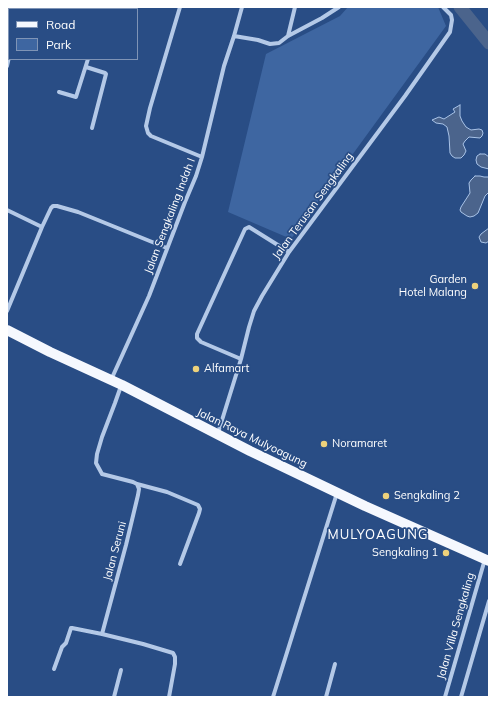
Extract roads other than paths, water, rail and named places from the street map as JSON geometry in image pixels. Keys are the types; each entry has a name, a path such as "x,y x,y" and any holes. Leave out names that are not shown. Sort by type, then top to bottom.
{"main road":[{"name":"Jalan Raya Mulyoagung","path":"7,330 50,352 122,385 250,451 365,506 487,560"}],"street":[{"path":"180,7 146,119 146,126 148,133 151,136 202,157"},
{"name":"Jalan Sengkaling Indah I","path":"111,380 149,296 196,176 224,66 242,7"},
{"path":"288,36 295,7"},
{"path":"234,36 258,40 270,44 279,43 288,36 339,7"},
{"name":"Jalan Terusan Sengkaling","path":"217,435 241,359 254,311 289,252 405,96 450,32 452,20 451,15 443,7"},
{"path":"59,92 76,97 88,60"},
{"path":"86,67 105,72 106,74 92,128"},
{"path":"7,311 42,227 53,206 78,212 167,248"},
{"path":"7,210 42,227"},
{"path":"241,359 200,342 196,334 245,229 249,227 289,252"},
{"path":"122,385 102,437 96,463 102,474 167,492 198,505 200,509 199,513 180,564"},
{"name":"Jalan Seruni","path":"102,634 138,495 139,489 137,484"},
{"path":"273,697 338,492"},
{"name":"Jalan Villa Sengkaling","path":"445,697 487,560"},
{"path":"461,697 489,601"},
{"path":"54,669 71,628 102,634 173,653 175,657 175,664 169,697"},
{"path":"326,697 335,664"},
{"path":"114,697 121,670"}],"waterway":[{"path":"460,7 489,43"}],"place":[{"name":"Garden Hotel Malang","path":"475,286"},
{"name":"Alfamart","path":"196,369"},
{"name":"Noramaret","path":"324,444"},
{"name":"Sengkaling 2","path":"386,496"},
{"name":"Sengkaling 1","path":"446,553"}],"district":[{"name":"MULYOAGUNG","path":"378,535"}]}
